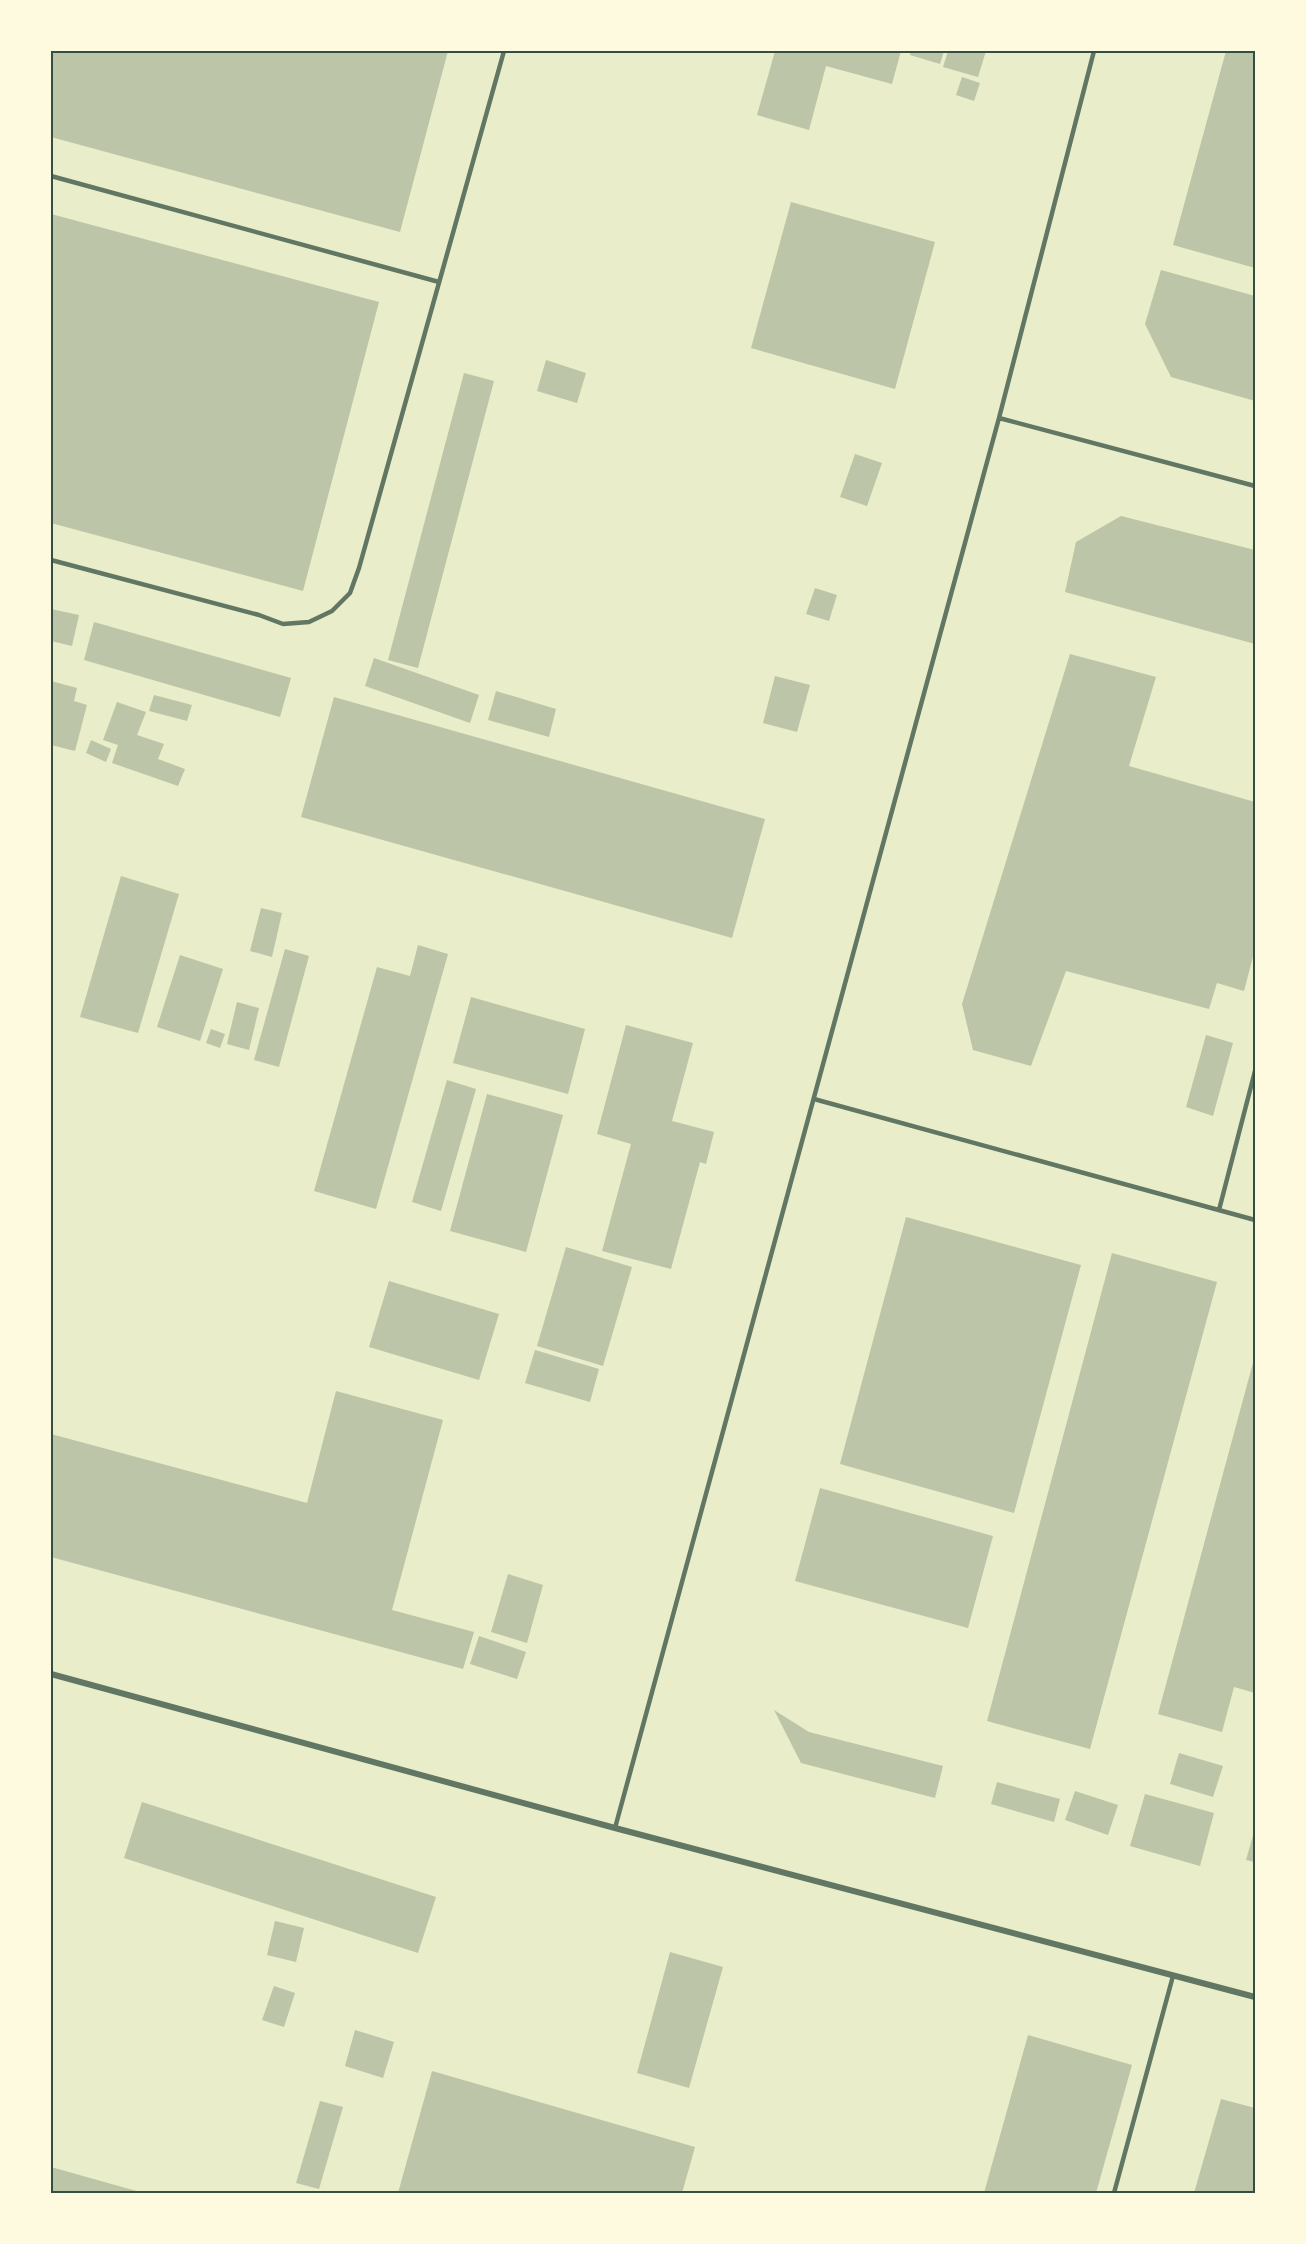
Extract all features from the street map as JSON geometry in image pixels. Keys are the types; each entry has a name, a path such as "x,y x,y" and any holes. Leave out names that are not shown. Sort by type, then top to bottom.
{"street":[{"path":"51,1674 615,1828 1255,1997"}],"lane":[{"path":"51,560 259,615 283,624 309,622 332,611 350,593 359,568 504,51"},
{"path":"615,1828 999,417 1094,51"},
{"path":"51,176 439,282"},
{"path":"999,417 1255,486"},
{"path":"1219,1210 1255,1071"},
{"path":"814,1099 1255,1220"},
{"path":"1114,2193 1173,1976"}],"building":[{"path":"51,51 448,51 400,232 51,137"},
{"path":"775,51 901,51 892,84 826,66 809,130 757,115"},
{"path":"911,51 944,51 940,64 910,55"},
{"path":"948,51 986,51 978,77 943,67"},
{"path":"1226,51 1255,51 1255,268 1173,245"},
{"path":"962,77 980,83 974,101 956,95"},
{"path":"791,202 935,242 895,389 751,348"},
{"path":"51,214 379,302 303,591 51,523"},
{"path":"1161,270 1255,296 1255,401 1171,377 1145,324"},
{"path":"546,360 586,373 577,403 537,391"},
{"path":"464,373 494,381 418,668 388,660"},
{"path":"855,454 882,463 867,506 840,497"},
{"path":"1121,516 1255,550 1255,644 1065,592 1076,542"},
{"path":"815,588 837,595 829,621 806,614"},
{"path":"51,609 79,615 72,646 51,641"},
{"path":"94,622 291,678 280,717 84,660"},
{"path":"1070,654 1156,677 1129,766 1255,802 1255,949 1244,991 1217,983 1209,1009 1066,971 1031,1066 973,1050 962,1004"},
{"path":"374,658 479,695 470,723 365,686"},
{"path":"775,676 810,685 797,732 763,723"},
{"path":"51,681 77,688 74,701 87,705 75,751 51,745"},
{"path":"496,691 556,709 549,737 488,720"},
{"path":"154,695 192,705 187,721 149,711"},
{"path":"334,697 765,819 732,938 301,817"},
{"path":"117,702 146,712 137,735 164,744 158,759 185,769 178,786 112,763 118,745 103,740"},
{"path":"91,740 111,749 106,762 86,753"},
{"path":"121,876 179,894 138,1033 80,1017"},
{"path":"261,908 282,913 272,957 250,951"},
{"path":"418,945 448,954 376,1209 314,1191 377,967 410,976"},
{"path":"285,949 309,956 279,1067 254,1060"},
{"path":"180,955 223,969 200,1041 157,1027"},
{"path":"471,997 585,1029 568,1094 453,1063"},
{"path":"237,1002 259,1008 249,1050 227,1044"},
{"path":"626,1025 693,1043 672,1121 714,1132 706,1164 700,1162 671,1269 602,1251 631,1144 597,1134"},
{"path":"211,1029 225,1034 220,1048 206,1043"},
{"path":"1206,1035 1233,1043 1213,1116 1186,1107"},
{"path":"447,1080 476,1089 441,1211 412,1202"},
{"path":"487,1094 563,1115 526,1252 450,1231"},
{"path":"906,1217 1081,1265 1014,1513 840,1464"},
{"path":"566,1247 632,1267 603,1366 537,1346"},
{"path":"1112,1253 1217,1282 1090,1749 987,1721"},
{"path":"389,1281 499,1314 479,1380 369,1347"},
{"path":"535,1350 599,1369 590,1402 525,1383"},
{"path":"1254,1359 1255,1693 1234,1687 1222,1732 1158,1714"},
{"path":"336,1391 443,1420 392,1610 474,1632 463,1669 51,1557 51,1434 307,1503"},
{"path":"820,1488 993,1536 968,1628 795,1581"},
{"path":"508,1574 543,1585 527,1643 491,1632"},
{"path":"479,1636 526,1652 517,1679 470,1664"},
{"path":"774,1710 809,1732 943,1766 935,1798 801,1763"},
{"path":"1179,1753 1223,1766 1213,1797 1170,1784"},
{"path":"997,1782 1060,1799 1054,1822 991,1804"},
{"path":"1075,1791 1118,1805 1108,1835 1065,1820"},
{"path":"1145,1794 1214,1813 1200,1866 1130,1846"},
{"path":"142,1802 436,1897 418,1953 124,1858"},
{"path":"1255,1832 1255,1862 1246,1860"},
{"path":"275,1921 304,1928 296,1962 267,1955"},
{"path":"670,1952 723,1967 689,2088 637,2073"},
{"path":"274,1986 295,1993 284,2027 262,2020"},
{"path":"355,2030 394,2042 383,2078 345,2066"},
{"path":"1028,2035 1132,2065 1096,2193 984,2193"},
{"path":"432,2071 695,2147 682,2193 398,2193"},
{"path":"1221,2099 1255,2108 1255,2193 1194,2193"},
{"path":"320,2101 343,2107 319,2189 296,2183"},
{"path":"51,2167 140,2192 140,2193 51,2193"}]}
